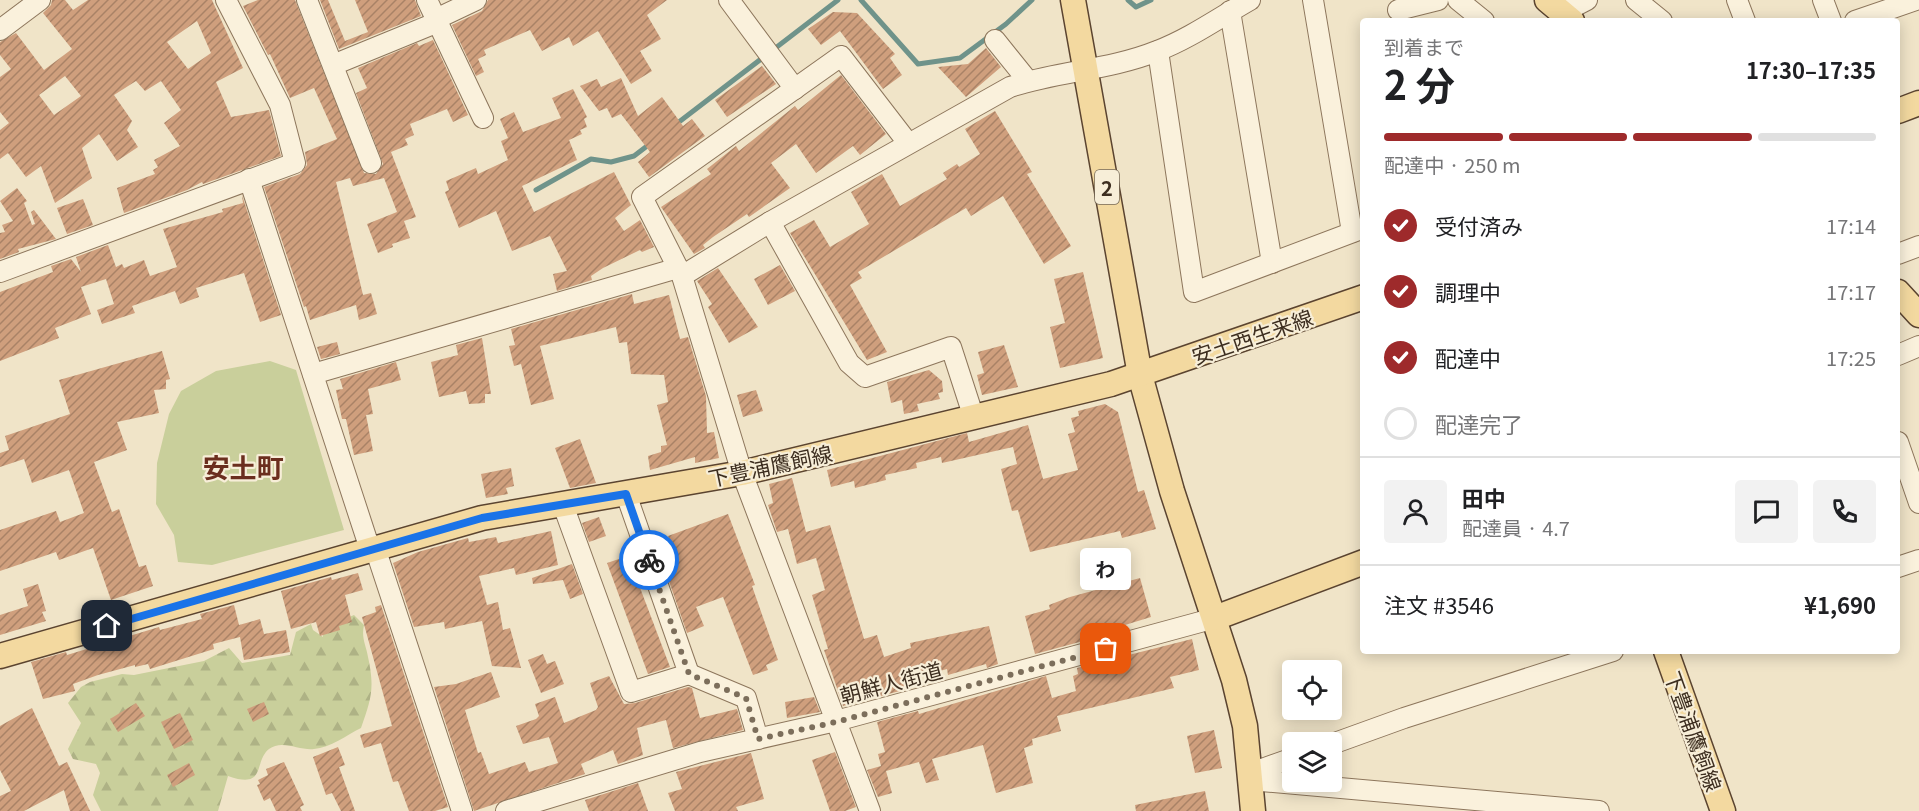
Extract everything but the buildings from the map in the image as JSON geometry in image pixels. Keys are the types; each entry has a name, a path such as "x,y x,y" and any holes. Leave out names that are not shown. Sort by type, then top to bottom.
{"main road":[{"name":"2","path":"1073,0 1140,375"},
{"path":"1900,110 1919,103"},
{"path":"1900,294 1919,315"},
{"name":"安土西生来線","path":"1140,375 1360,298"},
{"name":"下豊浦鷹飼線","path":"0,656 376,551 482,518 742,473 974,418 1140,375"},
{"path":"1140,375 1172,491 1215,618 1245,726 1253,811"},
{"path":"1215,618 1360,564"},
{"name":"下豊浦鷹飼線","path":"1667,654 1723,811"}],"street":[{"path":"0,30 40,0"},
{"path":"1,270 295,163 280,105 226,0"},
{"path":"307,0 371,163"},
{"path":"427,0 483,118"},
{"path":"333,65 437,20 476,0"},
{"path":"729,0 795,89 841,56 908,143"},
{"path":"314,374 680,272 1010,87 1028,81 1086,71 1158,51 1250,0"},
{"path":"1158,51 1194,292 1358,230 1313,0"},
{"path":"1398,10 1438,0"},
{"path":"1458,0 1480,18"},
{"path":"1560,11 1587,0"},
{"path":"1636,0 1658,18"},
{"path":"1737,0 1744,18"},
{"path":"1823,0 1830,18"},
{"path":"1863,18 1913,0"},
{"path":"1230,11 1272,263"},
{"path":"995,40 1028,81"},
{"name":"朝鮮人街道","path":"795,89 642,197 680,272 742,473 836,722 1215,618"},
{"path":"249,179 367,540 376,551 462,811"},
{"path":"770,222 849,363 865,377 951,347 974,418"},
{"path":"1900,253 1919,246"},
{"path":"1900,354 1919,346"},
{"path":"1900,448 1919,503"},
{"path":"626,494 689,674"},
{"path":"563,505 631,692 689,674 746,698 758,739"},
{"path":"1900,566 1919,560"},
{"path":"1342,740 1404,718 1604,654"},
{"path":"506,811 700,752 836,722 870,811"},
{"path":"1248,774 1282,762"},
{"path":"1248,774 1261,781 1599,811"}],"green space":[{"path":"270,361 296,370 344,530 212,565 178,562 174,535 156,504 157,463 169,414 181,391 216,371"},
{"path":"354,615 364,625 363,638 371,678 369,701 361,728 320,748 274,746 264,754 254,777 249,780 228,776 218,811 101,811 93,795 100,773 96,764 73,759 68,749 81,723 68,703 81,687 90,682 122,674 134,675 204,661 229,648 242,663 290,655 296,632 311,624 313,630 323,637 323,628"}],"waterway":[{"path":"675,125 838,0"},
{"path":"861,0 918,64 960,58 1006,24 1032,0"},
{"path":"1128,0 1136,7 1151,0"},
{"path":"536,190 591,159 611,162 634,156 651,143"}],"way so far":[{"path":"649,560 689,674 746,698 758,739 836,722 1106,649"}],"place":[{"name":"わ","path":"1106,649"}],"district":[{"name":"安土町","path":"243,466"}],"route":[{"path":"107,626 376,551 482,518 626,494 649,560"}]}
